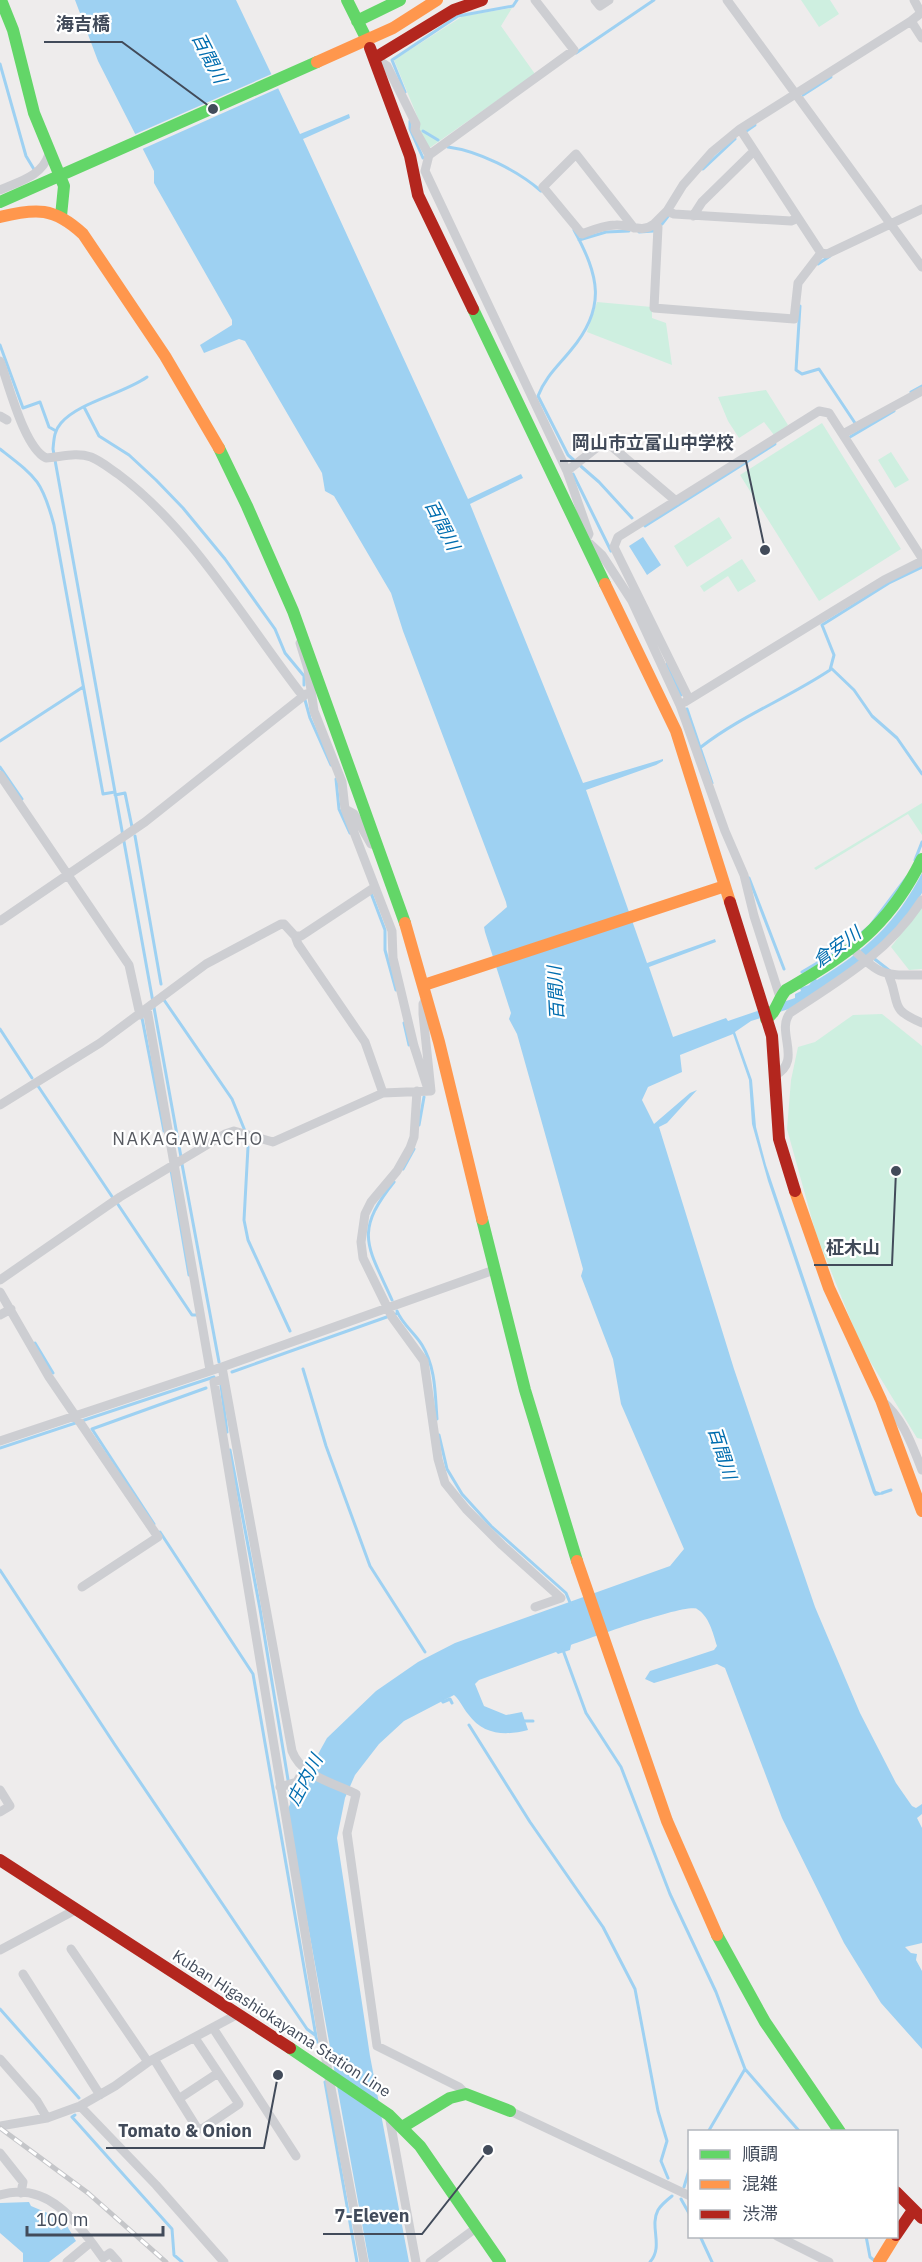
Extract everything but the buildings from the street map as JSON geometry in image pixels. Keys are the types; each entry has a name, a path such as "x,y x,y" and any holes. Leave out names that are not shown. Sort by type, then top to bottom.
{"street":[{"path":"1,0 13,30 34,113 64,186 61,216"},
{"path":"347,0 364,34"},
{"path":"357,21 400,0"},
{"path":"1,198 94,160 393,28 437,0"},
{"path":"372,53 454,10 482,0"},
{"path":"535,0 574,50 429,155 425,171 567,471 589,534 586,540"},
{"path":"595,0 600,6 609,0"},
{"path":"727,0 922,267"},
{"path":"634,228 576,154 543,187 582,234 617,224 634,228 645,229 669,212 683,185 712,152 740,129 911,21 921,13 914,0"},
{"path":"911,21 922,38"},
{"path":"372,53 387,66 399,87 416,124 415,130 429,155"},
{"path":"372,53 410,156 418,195 676,731 766,1018 774,1051 779,1139 803,1218 833,1298 881,1400 922,1511"},
{"path":"740,129 821,253 827,254 922,209"},
{"path":"693,216 702,202 754,151"},
{"path":"1,198 39,172 45,165 49,154"},
{"path":"0,217 28,209 53,212 82,232 133,311 166,356 246,506 301,632 378,846 426,991 494,1270 548,1468 670,1827 702,1905 748,1993 839,2130"},
{"path":"669,212 693,216 791,221 798,218"},
{"path":"654,224 657,228 654,308 794,319 798,283 821,253"},
{"path":"0,361 26,432 39,454 54,457 77,454 100,461 155,507 181,535 306,694 342,782 345,809 372,889 392,931 393,958 414,1046 429,1091"},
{"path":"843,434 922,390"},
{"path":"680,705 884,580 922,560 829,413 819,411 618,537 614,547 680,705 725,831 744,875 754,916 780,997"},
{"path":"567,471 599,444 610,445 676,501"},
{"path":"586,540 602,555 636,599 689,699"},
{"path":"301,632 300,644 306,694"},
{"path":"0,921 129,833 306,694"},
{"path":"0,775 129,965 149,1007 210,1370"},
{"path":"345,809 354,814 371,844 378,846"},
{"path":"766,1018 775,1013 780,997 786,990 853,950 893,912 922,858"},
{"path":"429,1091 431,1076 423,1004 426,991 441,979 725,886"},
{"path":"295,936 301,936 372,889"},
{"path":"774,1076 783,1072 788,1062 789,1045 785,1024 790,1013 871,959 897,935 922,900"},
{"path":"0,1105 100,1044 206,964 281,924 295,936 298,944 365,1042 383,1093"},
{"path":"853,950 871,959 889,976 897,1006 902,1014 922,1023"},
{"path":"889,976 922,975"},
{"path":"417,1090 414,1137 397,1171 371,1202 362,1227 363,1258 391,1313 424,1361 438,1459 445,1483 466,1509 502,1545 561,1598 535,1607"},
{"path":"0,1280 63,1235 176,1162 234,1131 273,1142 383,1093 429,1091"},
{"path":"0,1441 79,1420 210,1370 391,1313 494,1270"},
{"path":"0,1292 44,1369 158,1537 82,1587"},
{"path":"0,1315 11,1310"},
{"path":"222,1367 295,1760 305,1770 356,1794 347,1833 377,2046 459,2087 466,2094 510,2111 688,2195"},
{"path":"224,1379 214,1383 285,1786 330,2073 364,2262"},
{"path":"881,1400 892,1409 906,1432 922,1470"},
{"path":"285,1786 305,1770"},
{"path":"0,1790 10,1806 0,1812"},
{"name":"Kuban Higashiokayama Station Line","path":"0,1860 330,2073 404,2126 500,2262"},
{"path":"0,1950 77,1909"},
{"path":"71,1949 180,2098 197,2128 202,2129 239,2104 195,2038"},
{"path":"23,1974 100,2095"},
{"path":"2,2123 47,2118 80,2106 151,2061 238,2014"},
{"path":"213,2028 296,2156"},
{"path":"0,2059 37,2101 47,2118"},
{"path":"180,2098 218,2073"},
{"path":"404,2126 450,2098 466,2094"},
{"path":"80,2106 156,2185 224,2262"},
{"path":"387,2113 416,2262"},
{"path":"0,2153 22,2182 21,2193"},
{"path":"0,2194 21,2193 46,2198 57,2204 67,2211 105,2260 110,2253 118,2262"},
{"path":"898,2193 918,2214 898,2234"},
{"path":"430,2262 476,2228"},
{"path":"781,2238 829,2262"},
{"path":"880,2261 895,2238"},
{"path":"67,2262 91,2242"}],"green space":[{"path":"801,0 830,0 839,14 819,27"},
{"path":"512,8 501,26 535,74 428,149 418,130 420,123 394,60 463,16"},
{"path":"597,302 652,307 652,318 666,323 672,365 587,332"},
{"path":"766,390 788,425 774,435 764,422 739,438 728,421 718,397"},
{"path":"822,423 901,549 819,601 740,475"},
{"path":"891,452 909,480 895,488 878,460"},
{"path":"719,517 732,538 687,567 674,546"},
{"path":"742,559 756,581 738,592 728,576 704,592 700,586"},
{"path":"922,803 922,835 908,814 816,870 814,868"},
{"path":"922,907 922,969 909,970 891,947"},
{"path":"882,1014 922,1046 922,1439 917,1438 862,1348 816,1234 787,1129 791,1080 798,1047 815,1042 853,1015"}],"water":[{"path":"75,0 236,0 300,134 349,114 350,118 303,139 468,499 521,474 523,478 470,504 583,783 663,759 656,765 586,790 647,963 715,939 716,942 649,967 673,1037 726,1018 728,1021 795,998 795,994 801,991 800,988 834,969 878,935 901,907 922,873 922,893 909,915 868,958 792,1008 751,1021 735,1032 752,1080 756,1127 766,1165 876,1491 884,1494 875,1496 873,1493 768,1181 752,1124 749,1080 733,1034 680,1055 682,1072 648,1087 642,1100 654,1124 690,1093 697,1090 667,1123 659,1127 734,1369 815,1607 860,1713 896,1783 912,1806 916,1808 922,1804 922,1814 917,1818 922,1828 922,1943 905,1947 911,1953 917,1954 916,1960 922,1971 922,2049 881,2003 844,1943 782,1818 725,1668 717,1664 654,1683 645,1679 650,1671 714,1650 717,1646 714,1636 708,1620 701,1612 697,1609 689,1609 657,1616 571,1645 570,1650 558,1654 556,1652 479,1680 475,1684 484,1706 506,1715 522,1712 528,1730 503,1733 488,1730 474,1721 454,1695 404,1721 379,1744 355,1775 345,1798 337,1838 370,2056 409,2262 369,2262 287,1810 327,1738 376,1691 418,1662 455,1643 670,1566 684,1549 621,1404 613,1359 581,1276 583,1269 517,1034 509,1019 511,1013 485,932 484,927 507,907 506,902 403,631 391,593 334,496 325,491 322,473 245,341 239,339 204,353 200,345 232,325 232,320 154,183 154,171 98,61"},
{"path":"643,537 661,565 647,575 629,546"},
{"path":"29,2202 31,2206 57,2217 54,2222 61,2230 67,2226 76,2241 49,2262 23,2262 23,2253 0,2233 0,2203"}],"pier":[{"path":"274,73 281,87 138,151 131,136"}],"waterway":[{"path":"405,92 392,60 458,16 513,6 517,0"},
{"path":"576,53 654,0"},
{"path":"0,64 26,156 35,171"},
{"path":"803,95 831,77"},
{"path":"410,121 410,129 423,158"},
{"path":"745,132 755,125"},
{"path":"423,131 438,140"},
{"path":"703,169 735,139"},
{"path":"448,147 460,149 497,163 521,176 541,191"},
{"path":"662,224 669,215"},
{"path":"574,230 594,277 594,305 590,320 582,334 548,377 538,396 568,455 599,482 632,518"},
{"path":"579,240 606,232 629,231"},
{"path":"639,232 654,231"},
{"path":"818,264 830,256"},
{"path":"800,306 796,370 802,374 819,369 855,423"},
{"path":"0,345 23,408 40,402 49,427 56,431"},
{"path":"147,377 69,416 57,429 53,449 181,1157"},
{"path":"911,392 922,386"},
{"path":"84,407 99,436 129,455 156,480 183,508 225,559 275,629 285,653 304,676 304,685"},
{"path":"850,437 894,411"},
{"path":"645,526 775,444"},
{"path":"0,449 30,473 46,498 54,525 103,794 115,792"},
{"path":"573,474 611,551"},
{"path":"701,747 732,726 830,670 834,655 822,625 889,583 922,567"},
{"path":"667,664 681,695"},
{"path":"831,668 854,690 872,716 897,738 922,774"},
{"path":"0,741 83,687"},
{"path":"305,700 310,718 331,765"},
{"path":"687,709 712,783"},
{"path":"0,767 22,799"},
{"path":"336,779 339,809 350,833"},
{"path":"115,795 125,793 132,827"},
{"path":"135,836 161,984"},
{"path":"915,860 922,842"},
{"name":"倉安川","path":"858,936 870,926 907,877"},
{"path":"749,878 784,969"},
{"path":"371,893 385,930 385,950 396,990"},
{"name":"倉安川","path":"802,972 846,946"},
{"path":"872,957 890,971"},
{"path":"164,1000 232,1099 245,1131"},
{"path":"142,1018 164,1131"},
{"path":"404,1023 409,1045"},
{"path":"0,1029 32,1078"},
{"path":"38,1086 113,1198"},
{"path":"419,1125 424,1097"},
{"path":"248,1147 244,1220 248,1240 290,1331"},
{"path":"403,1169 414,1149"},
{"path":"182,1164 219,1362"},
{"path":"171,1170 189,1275"},
{"path":"392,1300 371,1252 369,1228 381,1199 394,1182"},
{"path":"117,1203 192,1315 197,1315"},
{"path":"397,1311 427,1354 434,1381 437,1419"},
{"path":"232,1372 398,1313"},
{"path":"35,1343 53,1373"},
{"path":"303,1369 326,1446 370,1566 425,1652"},
{"path":"0,1448 214,1377"},
{"path":"221,1385 227,1432"},
{"path":"154,1524 92,1429 206,1388"},
{"path":"439,1435 447,1469 462,1494 491,1526 566,1593 571,1605"},
{"name":"庄内川","path":"230,1450 260,1609 292,1804"},
{"path":"882,1493 891,1490"},
{"name":"庄内川","path":"160,1532 253,1674 317,2042"},
{"path":"0,1570 307,2029 315,2035"},
{"path":"563,1650 586,1713 621,1767 670,1894 716,1992 745,2069 798,2130"},
{"path":"441,1698 443,1702 450,1699 452,1703"},
{"path":"523,1721 533,1721"},
{"path":"469,1725 530,1822 603,1927 635,1989 658,2111 667,2141 661,2161 668,2178"},
{"path":"0,2009 79,2098"},
{"path":"709,2130 745,2069"},
{"path":"325,2082 357,2262"},
{"path":"75,2115 72,2117 172,2229 174,2255 182,2262"},
{"path":"684,2187 688,2174"},
{"path":"650,2262 656,2250 656,2216 659,2208 672,2196"},
{"path":"681,2199 688,2211"},
{"path":"701,2238 712,2262"},
{"path":"866,2238 870,2257 876,2262"}],"railway":[{"path":"0,2128 88,2193 166,2262"}],"traffic: fast":[{"path":"1,0 13,30 34,113 64,186 61,216"},
{"path":"347,0 364,34"},
{"path":"357,21 400,0"},
{"path":"0,202 317,62"},
{"path":"473,309 605,584"},
{"path":"219,448 293,611 405,923"},
{"path":"766,1019 786,990 849,950 881,921 896,903 922,859"},
{"path":"482,1219 525,1390 577,1561"},
{"path":"717,1935 765,2022 839,2130"},
{"path":"290,2048 389,2115 420,2146 500,2262"},
{"path":"404,2126 450,2098 466,2094 510,2111"}],"traffic: slow":[{"path":"317,62 393,28 437,0"},
{"path":"0,217 24,212 44,212 63,219 83,234 165,356 219,448"},
{"path":"605,584 676,731 730,902"},
{"path":"424,985 725,886"},
{"path":"405,923 439,1042 482,1219"},
{"path":"795,1191 829,1288 881,1400 922,1511"},
{"path":"577,1561 667,1821 717,1935"},
{"path":"879,2262 894,2238"}],"traffic: jam":[{"path":"375,58 454,10 482,0"},
{"path":"370,48 410,156 418,195 473,309"},
{"path":"730,902 772,1036 779,1139 795,1191"},
{"path":"0,1860 290,2048"},
{"path":"898,2194 922,2218"},
{"path":"898,2232 913,2210"}],"place":[{"name":"海吉橋","path":"213,109"},
{"name":"岡山市立富山中学校","path":"765,550"},
{"name":"柾木山","path":"896,1171"},
{"name":"Tomato & Onion","path":"278,2075"},
{"name":"7-Eleven","path":"488,2150"}],"district":[{"name":"NAKAGAWACHO","path":"188,1139"}],"water label":[{"name":"百間川","path":"209,58"},
{"name":"百間川","path":"442,525"},
{"name":"百間川","path":"556,993"},
{"name":"百間川","path":"722,1453"}]}
